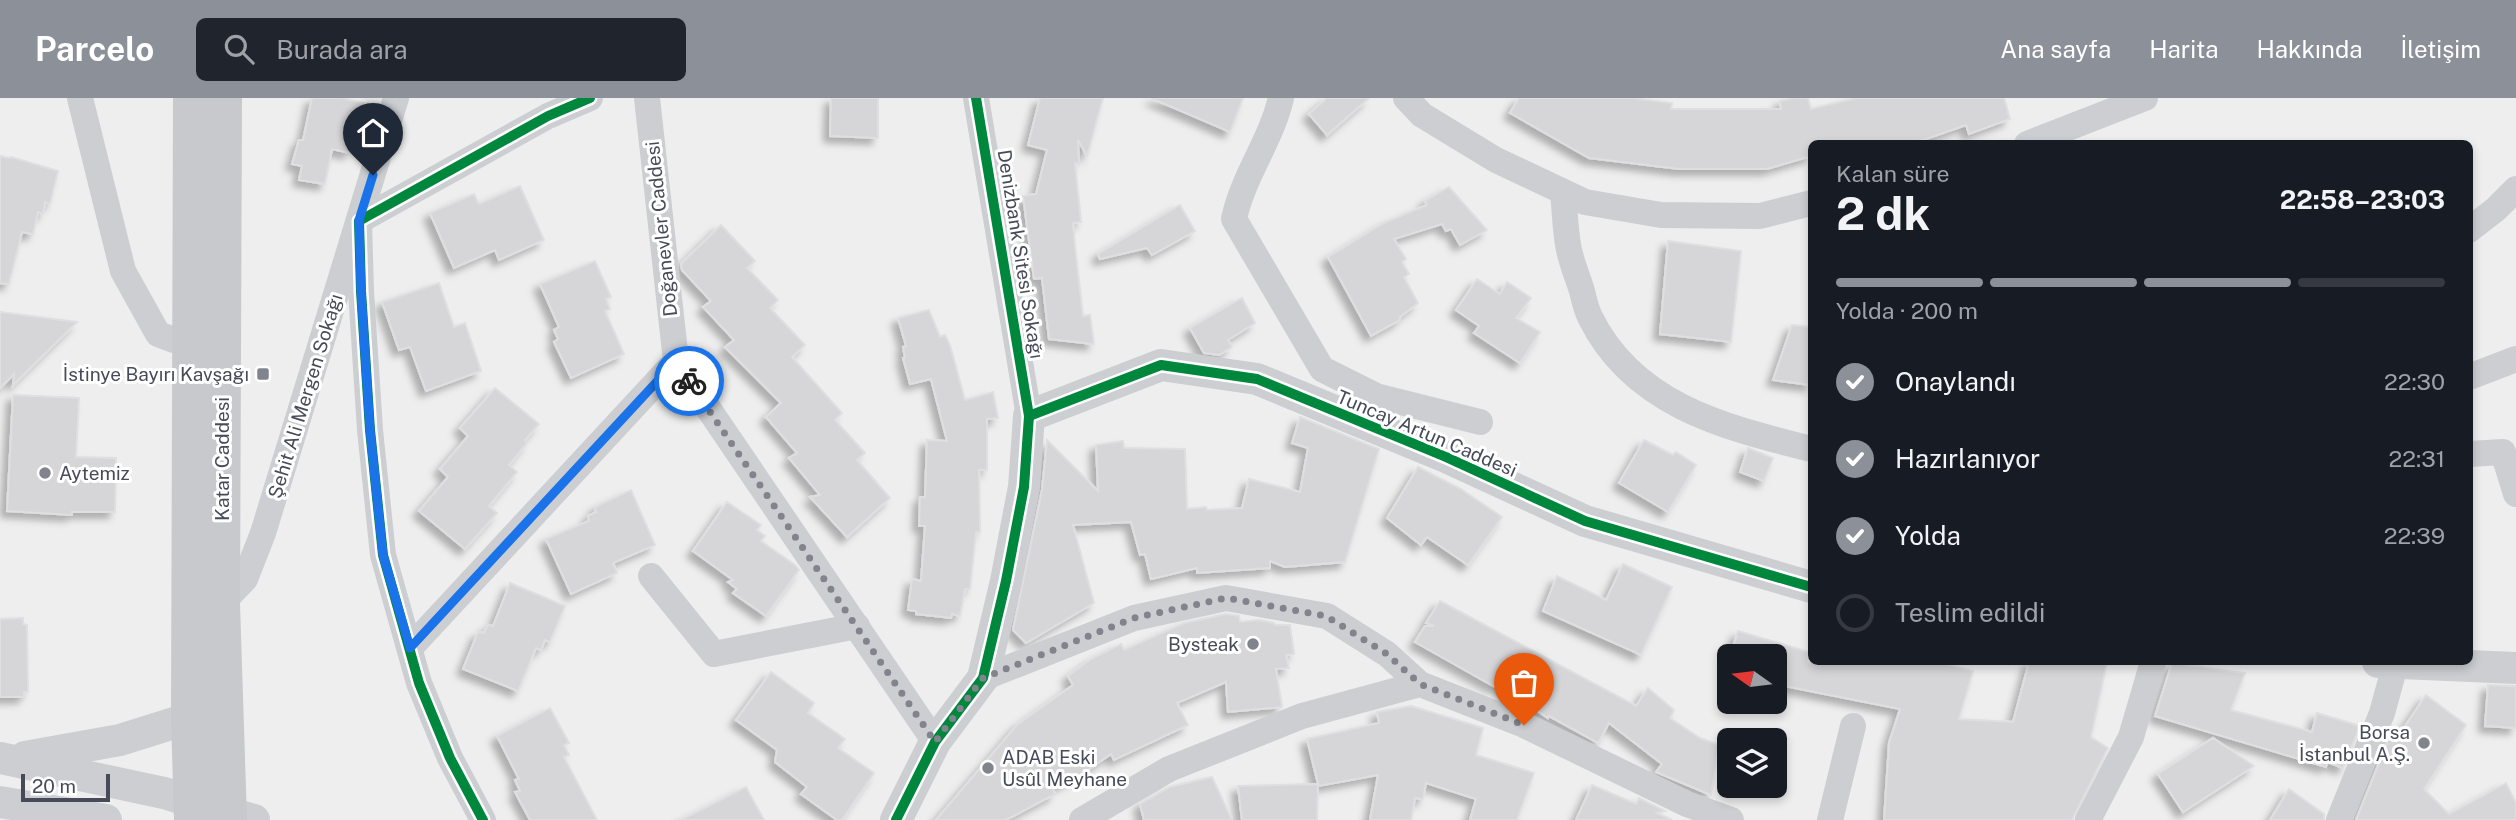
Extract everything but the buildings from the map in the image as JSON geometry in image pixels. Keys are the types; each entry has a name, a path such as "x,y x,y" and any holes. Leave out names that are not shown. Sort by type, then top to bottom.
{"main road":[{"name":"Katar Caddesi","path":"192,98 221,604 219,815"},
{"name":"Katar Caddesi","path":"219,815 190,718 207,340 223,98"}],"street":[{"path":"80,98 123,271 158,334 174,340 207,340"},
{"name":"Şehit Ali Mergen Sokağı","path":"221,604 245,579 263,533 396,98"},
{"path":"483,820 445,746 419,683 383,555 369,416 359,220 548,116 590,98"},
{"name":"Doğanevler Caddesi","path":"647,98 676,361 935,742"},
{"name":"Denizbank Sitesi Sokağı","path":"976,98 1029,415"},
{"path":"1281,98 1275,122 1239,195 1234,219 1322,369 1376,396 1480,422"},
{"path":"2037,140 2146,98"},
{"path":"1414,106 1496,160 1585,202 1661,215 1760,216 1808,204"},
{"path":"2473,227 2496,209 2516,188"},
{"path":"1563,192 1569,250 1589,315 1603,339 1621,361 1663,398 1707,420 1808,448"},
{"path":"2473,375 2516,359"},
{"path":"410,648 676,361"},
{"name":"Tuncay Artun Caddesi","path":"1029,415 1161,365 1257,379 1446,457 1585,521 1808,586"},
{"path":"1324,408 1336,376"},
{"path":"896,820 935,742 983,678 1006,581 1024,487 1029,415"},
{"path":"2473,454 2510,450 2516,494"},
{"path":"651,576 714,654 857,626"},
{"path":"983,678 1134,618 1226,598 1326,616 1387,654 1420,684 1524,725 1687,804 1731,820"},
{"path":"2088,820 2131,737 2152,665"},
{"path":"2339,820 2382,713 2395,665"},
{"path":"2456,665 2516,668"},
{"path":"1082,820 1169,769 1265,730 1302,716 1420,684"},
{"path":"5,759 120,740 190,718"},
{"path":"1830,820 1853,726"},
{"path":"5,759 164,793 219,815"},
{"path":"0,802 46,814 106,820"}],"cycle path":[{"path":"483,820 450,758 419,683 383,555 370,430 359,221 548,116 590,98"},
{"path":"896,820 935,742 983,678 1006,581 1024,487 1029,416 976,98"},
{"path":"1029,416 1161,365 1257,379 1446,457 1585,521 1808,586"}],"way so far":[{"path":"689,381 935,742 983,678 1134,618 1226,598 1326,616 1387,654 1420,684 1524,725"}],"place":[{"name":"İstinye Bayırı Kavşağı","path":"263,374"},
{"name":"Aytemiz","path":"45,473"},
{"name":"Bysteak","path":"1253,644"},
{"name":"Borsa İstanbul A.Ş.","path":"2424,743"},
{"name":"ADAB Eski Usûl Meyhane","path":"988,768"}],"route":[{"path":"373,175 359,220 370,430 383,555 410,648 676,361 689,381"}]}
